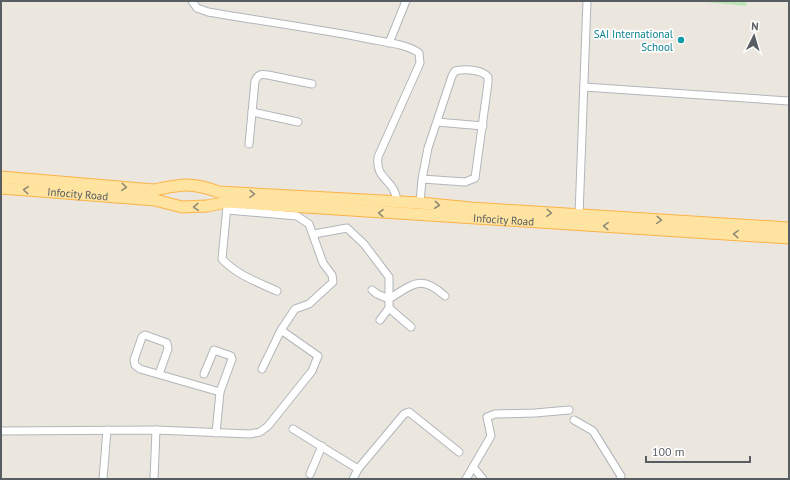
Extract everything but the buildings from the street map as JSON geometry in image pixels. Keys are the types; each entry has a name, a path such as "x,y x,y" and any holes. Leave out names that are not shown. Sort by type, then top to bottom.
{"main road":[{"name":"Infocity Road","path":"1,177 154,195 182,207 207,206 223,202 420,203 518,216 579,215 756,231 789,238"},
{"name":"Infocity Road","path":"1,188 154,195 178,184 192,184 223,202 518,216 756,231 789,228"}],"street":[{"path":"192,1 197,8 208,12 299,26 389,43 414,50 419,54 421,58 405,98 378,156 377,166 380,173 393,187 397,202"},
{"path":"389,43 406,1"},
{"path":"579,215 587,1"},
{"path":"420,203 422,179 428,148 455,71 481,72 488,77 483,126 474,178 465,182 422,179"},
{"path":"249,144 255,81 261,74 312,84"},
{"path":"584,87 789,101"},
{"path":"252,112 298,122"},
{"path":"436,122 483,126"},
{"path":"262,369 281,330 295,309 309,304 333,282 332,275 323,263 310,224 297,216 223,202 222,259 231,269 241,275 277,290"},
{"path":"314,234 347,228 355,235 389,277 389,308 380,320"},
{"path":"389,299 404,288 418,282 429,284 445,296"},
{"path":"372,290 389,299"},
{"path":"389,308 410,327"},
{"path":"1,431 156,430 250,434 260,432 268,426 312,371 318,356 281,330"},
{"path":"159,374 168,349 167,342 145,335 142,337 134,360 135,365 140,369 220,392"},
{"path":"204,374 214,350 231,356 232,359 220,392 216,433"},
{"path":"466,479 491,436 487,424 487,417 495,414 569,410"},
{"path":"353,479 358,469 404,414 409,412 459,452"},
{"path":"574,420 593,430 621,476 620,479"},
{"path":"293,429 358,469"},
{"path":"104,479 107,430"},
{"path":"154,479 156,430"},
{"path":"310,474 322,446"},
{"path":"473,468 483,479"}],"green space":[{"path":"695,1 747,1 746,6"}],"place":[{"name":"SAI International School","path":"681,40"}]}
